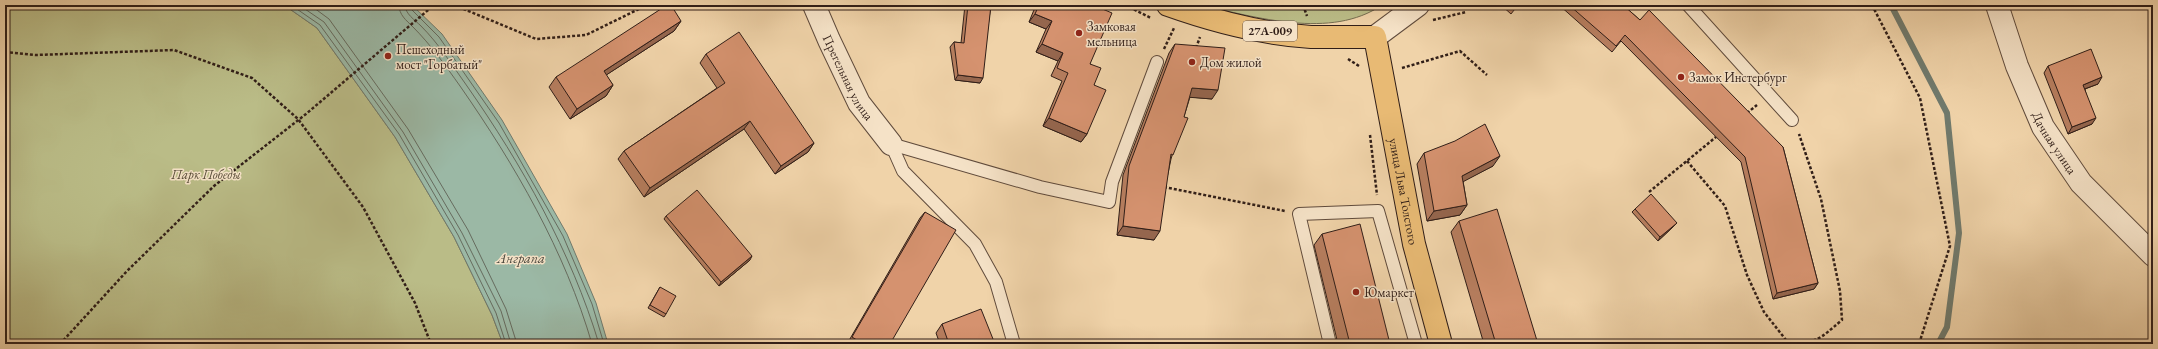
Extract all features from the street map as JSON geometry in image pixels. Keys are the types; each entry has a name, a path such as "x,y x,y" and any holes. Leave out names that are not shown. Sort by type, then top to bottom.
{"main road":[{"name":"27А-009","path":"1168,5 1260,30 1310,36 1375,37"},
{"name":"улица Льва Толстого","path":"1375,37 1414,244 1441,344"}],"street":[{"name":"Прегельная улица","path":"814,5 828,40 859,103 891,144"},
{"path":"1375,37 1418,5"},
{"name":"Дачная улица","path":"1997,5 2017,66 2043,127 2081,183 2153,255"}],"lane":[{"path":"1688,5 1792,120"},
{"path":"891,144 1040,188 1109,202 1112,182 1157,62"},
{"path":"891,144 903,171 975,244 996,282 1014,344"},
{"path":"1330,344 1298,214 1378,211 1416,344"}],"path":[{"path":"60,344 127,271 214,186 306,114 434,5"},
{"path":"454,5 536,39 586,35 648,5"},
{"path":"1872,5 1920,98 1950,246 1919,344"},
{"path":"1454,15 1466,12"},
{"path":"1157,62 1175,28"},
{"path":"1194,56 1200,34"},
{"path":"5,52 36,55 174,50 252,78 298,119 363,207 414,302 431,344"},
{"path":"1396,70 1460,51 1487,75"},
{"path":"1687,161 1725,206 1747,275 1764,312 1786,340 1806,343 1812,341 1822,337 1842,320 1840,291 1822,199 1801,136 1792,120"},
{"path":"1369,127 1378,211"},
{"path":"1649,192 1716,137"},
{"path":"1160,187 1271,207 1298,214"}],"green space":[{"name":"Парк Победы","path":"5,5 284,5 317,28 395,137 454,237 492,315 503,344 5,344"},
{"path":"1200,5 1382,5 1362,16 1317,24 1269,20"}],"water":[{"name":"Анграпа","path":"284,5 412,5 442,34 502,120 567,234 596,303 608,344 503,344 492,315 454,237 395,137 317,28"}],"building":[{"path":"667,5 671,5 681,21 604,71 613,85 577,109 556,77"},
{"path":"968,5 991,5 983,78 958,75 954,42 964,43"},
{"path":"1039,5 1093,5 1112,13 1090,64 1101,68 1094,85 1106,90 1087,134 1049,118 1068,73 1057,68 1063,53 1042,44 1052,21 1035,14"},
{"path":"1569,5 1623,5 1640,20 1649,10 1783,147 1818,283 1777,293 1745,157 1625,35 1616,46"},
{"path":"739,32 814,143 781,166 750,121 650,188 624,151 725,83 706,54"},
{"path":"1175,44 1225,48 1218,90 1192,88 1184,117 1188,118 1173,155 1171,154 1160,231 1123,226 1129,166"},
{"path":"2091,49 2102,77 2083,85 2096,118 2072,127 2048,66"},
{"path":"1485,124 1500,156 1462,176 1467,205 1434,211 1424,153 1455,141"},
{"path":"697,190 752,256 721,282 666,216"},
{"path":"1651,194 1677,223 1660,237 1635,209"},
{"path":"1497,209 1538,344 1496,344 1459,221"},
{"path":"925,212 956,230 890,344 863,344 852,337"},
{"path":"1360,224 1390,344 1350,344 1322,234"},
{"path":"660,287 676,296 666,314 650,305"},
{"path":"981,309 995,344 949,344 942,324"}],"waterway":[{"path":"1891,5 1947,113 1959,233 1947,327 1938,344"}],"place":[{"name":"Замковая мельница","path":"1079,33"},
{"name":"Пешеходный мост \"Горбатый\"","path":"388,56"},
{"name":"Дом жилой","path":"1192,62"},
{"name":"Замок Инстербург","path":"1681,77"},
{"name":"Юмаркет","path":"1356,292"}]}
